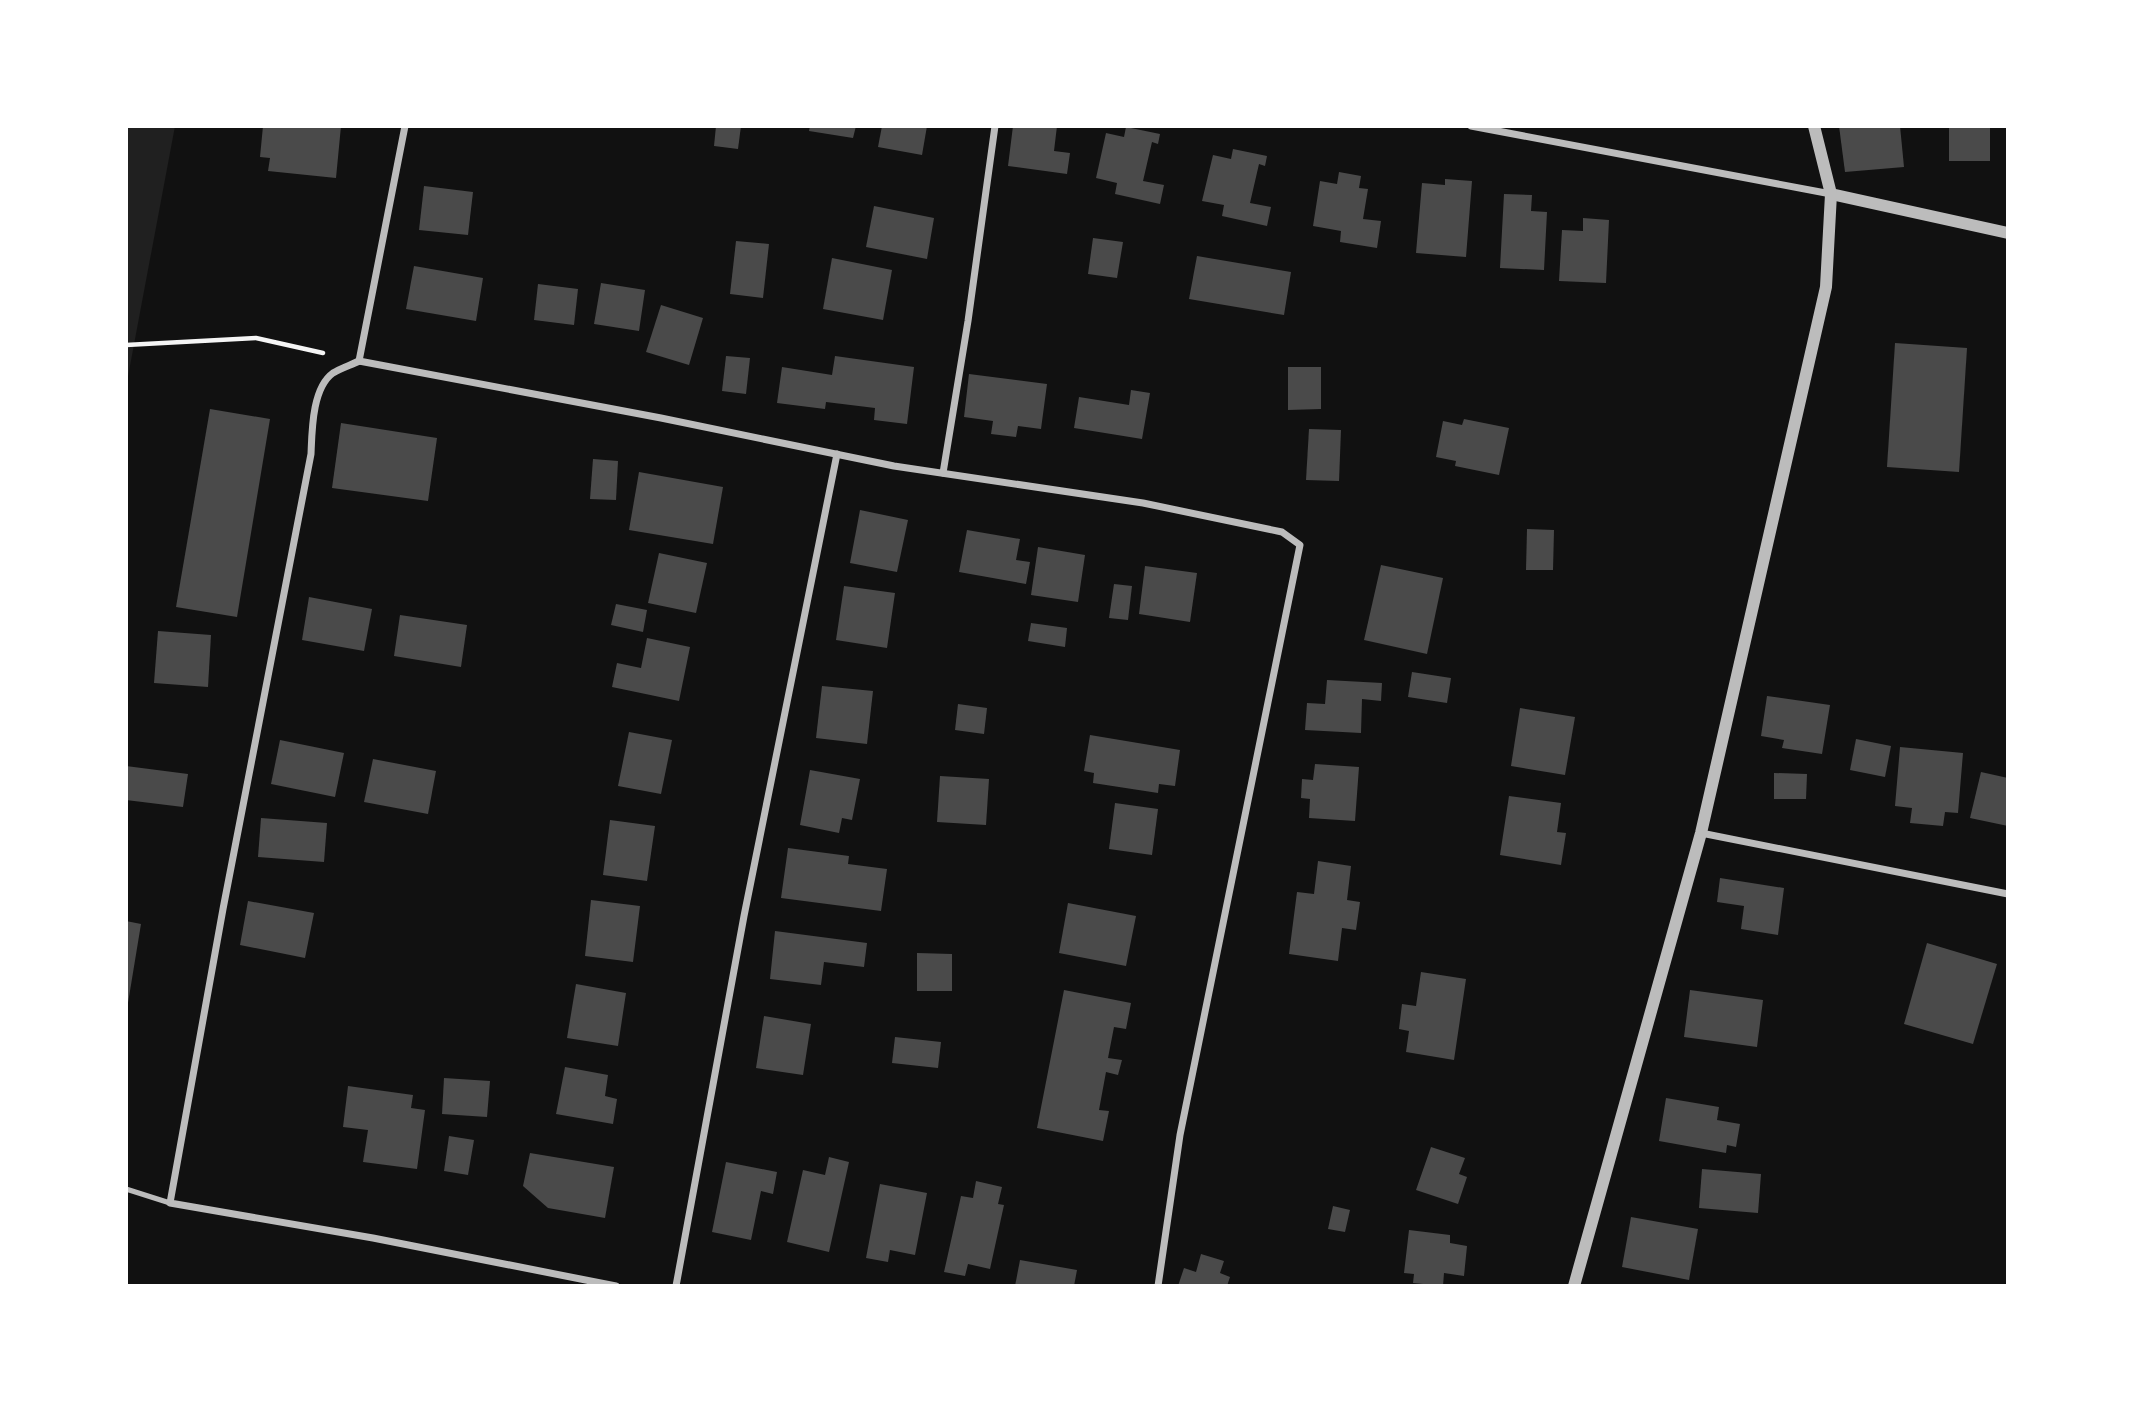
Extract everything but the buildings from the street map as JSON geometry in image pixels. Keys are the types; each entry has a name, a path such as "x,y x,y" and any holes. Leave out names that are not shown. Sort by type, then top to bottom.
{"street":[{"path":"359,361 405,126"},
{"path":"943,473 968,321 995,126"},
{"path":"1471,126 1831,194 2008,233"},
{"path":"1574,1286 1701,833 1826,287 1831,194 1814,126"},
{"path":"616,1286 373,1238 170,1203 223,909 311,454 313,414 321,391 331,374 359,361 661,418 894,466 1143,503 1282,532 1300,545 1180,1135 1158,1286"},
{"path":"676,1286 744,915 837,454"},
{"path":"1701,833 2008,894"}],"lane":[{"path":"126,1189 170,1203"}],"path":[{"path":"126,345 256,338 359,361"}],"shaded area":[{"path":"126,126 175,126 126,387"}]}
